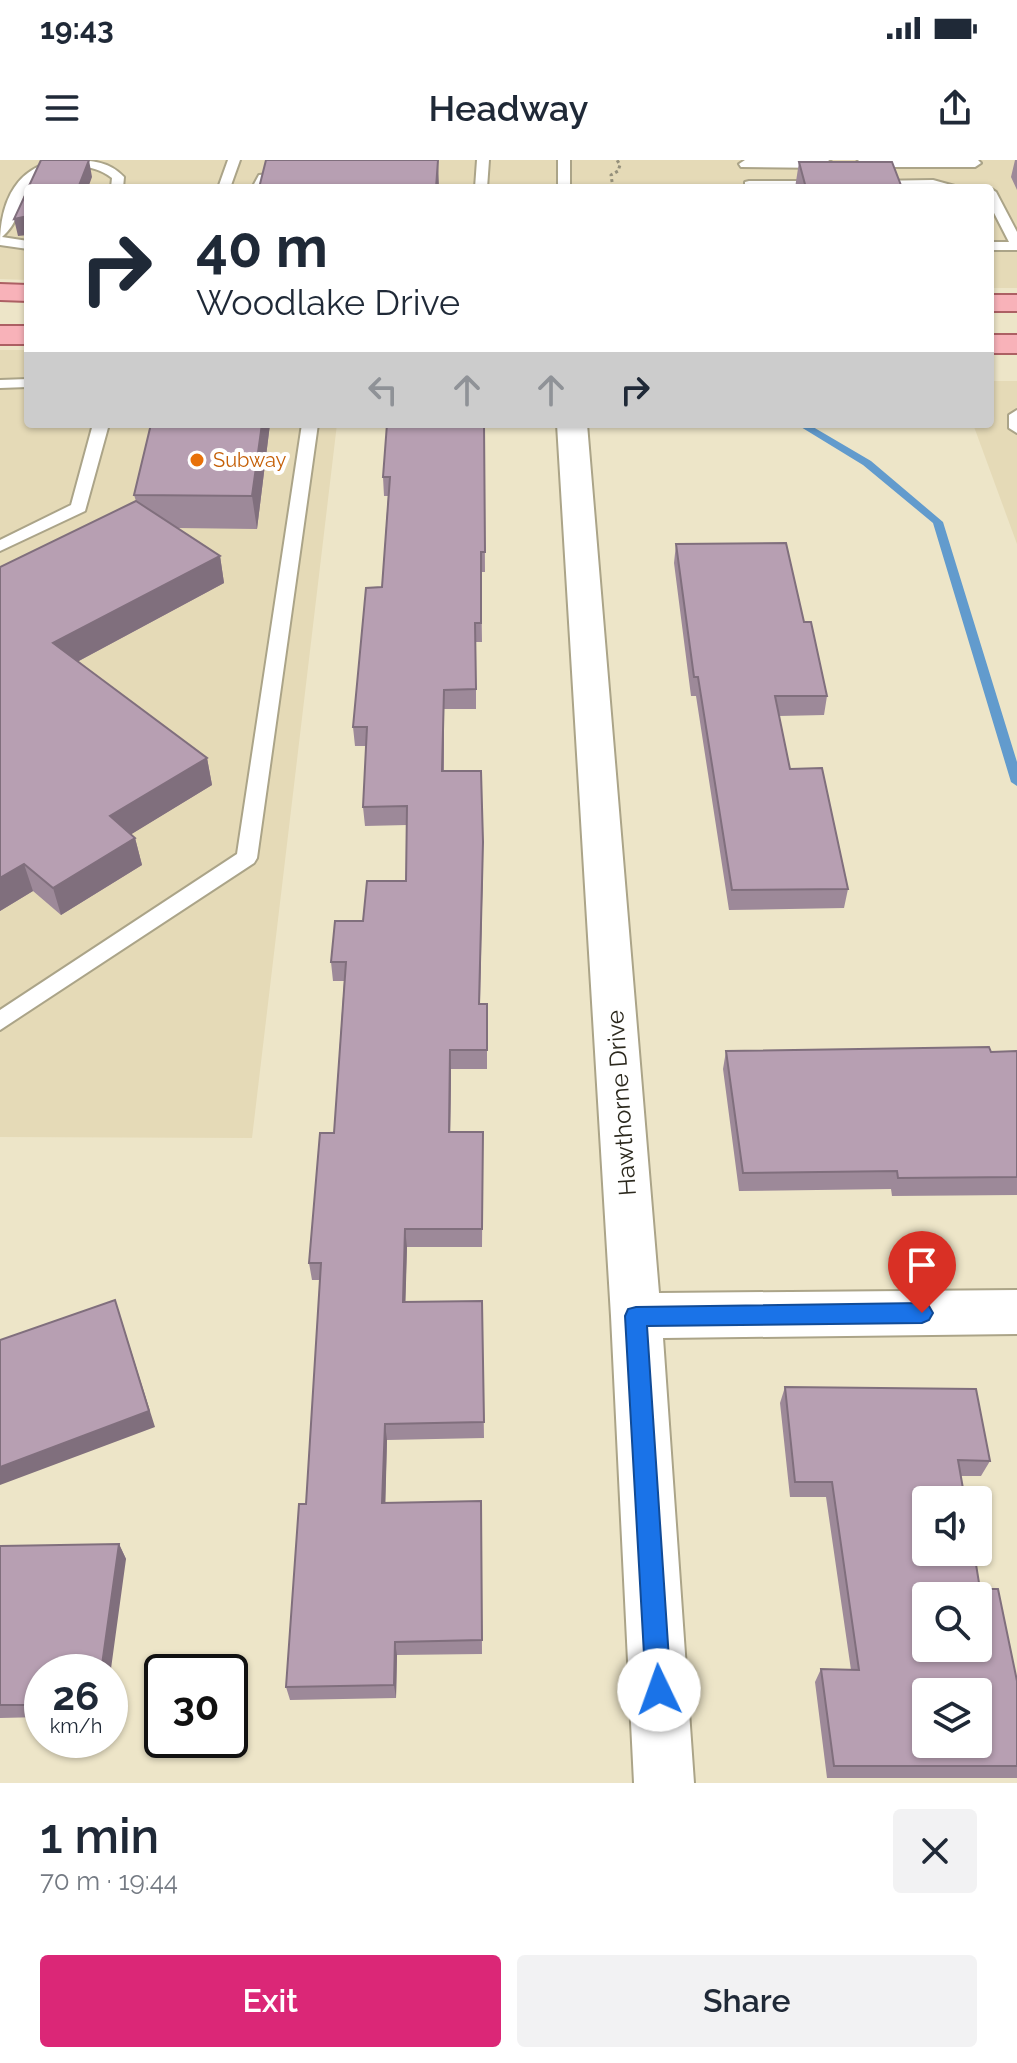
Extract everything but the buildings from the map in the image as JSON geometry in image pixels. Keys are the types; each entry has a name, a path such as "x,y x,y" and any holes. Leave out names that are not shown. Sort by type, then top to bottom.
{"main road":[{"path":"0,292 24,293"},
{"path":"994,303 1017,303"},
{"path":"0,335 24,335"},
{"path":"994,344 1017,344"}],"street":[{"name":"Hawthorne Drive","path":"572,428 636,1316 664,1783"},
{"path":"636,1316 1017,1312"}],"lane":[{"path":"225,184 234,160"},
{"path":"260,184 263,178 302,174 331,160"},
{"path":"481,184 483,160"},
{"path":"564,160 564,184"},
{"path":"750,184 745,162 837,164"},
{"path":"853,163 975,162 986,184"},
{"path":"0,234 21,184 36,169 63,163 108,167 118,177 117,184"},
{"path":"858,184 933,184"},
{"path":"994,200 1017,246 994,246"},
{"path":"0,241 24,244"},
{"path":"0,384 24,383"},
{"path":"1017,415 1017,428"},
{"path":"0,546 79,508 100,428"},
{"path":"0,1021 247,858 309,428"}],"path":[{"path":"612,184 611,175 618,171 620,165 617,160"}],"shaded area":[{"path":"0,160 1017,160 1017,288 994,288 994,184 24,184 24,280 0,279"},
{"path":"0,350 24,350 24,428 337,428 252,1138 0,1137"},
{"path":"994,381 1017,381 1017,544 974,428 994,428"}],"waterway":[{"path":"808,428 867,463 938,522 1017,782"}],"place":[{"name":"Subway","path":"197,460"}],"route":[{"path":"659,1690 636,1316 922,1313"}]}
